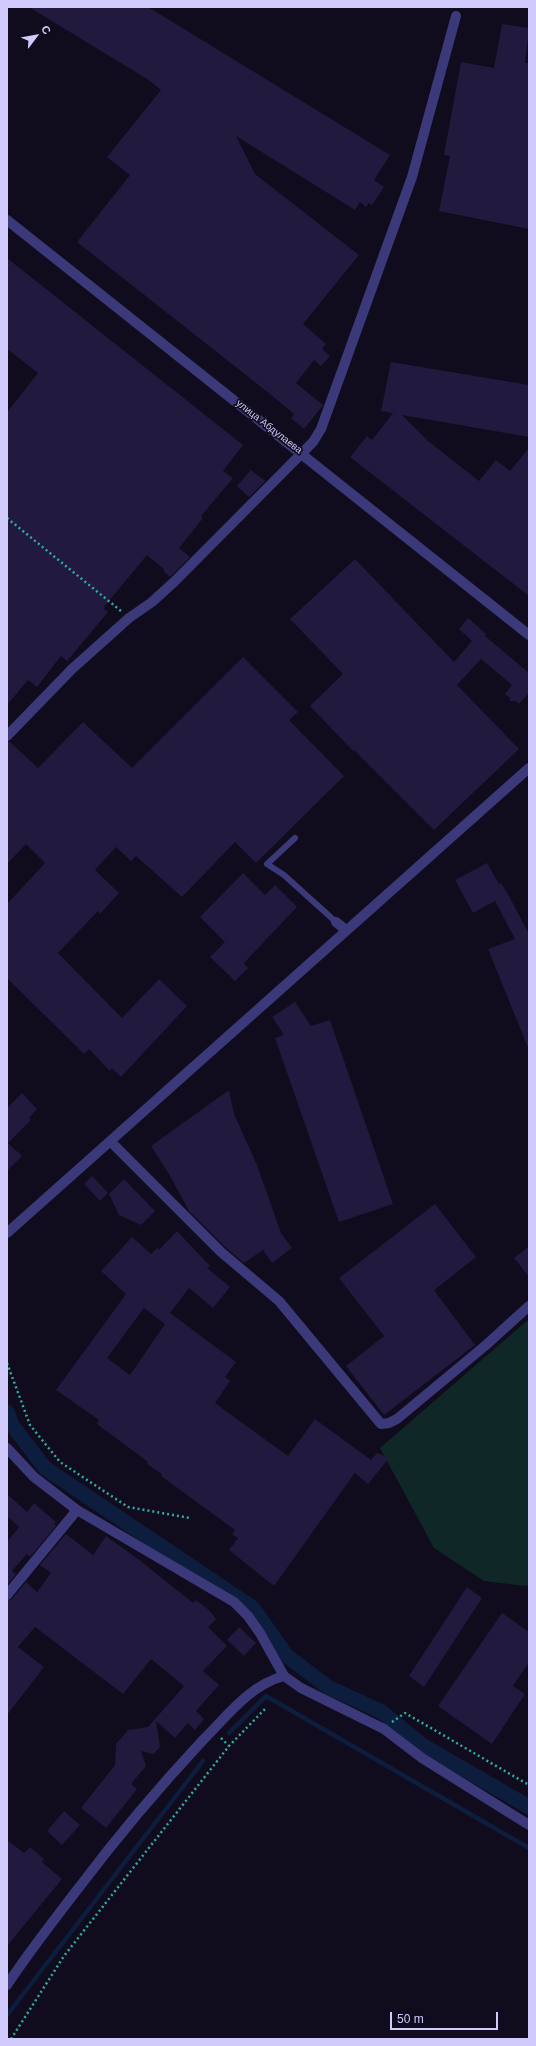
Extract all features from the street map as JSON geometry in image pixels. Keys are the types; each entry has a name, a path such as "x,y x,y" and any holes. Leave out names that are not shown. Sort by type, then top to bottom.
{"street":[{"path":"7,736 72,669 129,618 152,602 174,582 303,454 321,429 412,177 456,16"},
{"name":"улица Абдулаева","path":"7,220 529,635"},
{"path":"7,1234 529,768"},
{"path":"336,922 346,930"},
{"path":"110,1141 221,1252 279,1301 381,1424 389,1423 397,1419 486,1345 529,1306"},
{"path":"7,1448 34,1477 77,1510 234,1602 248,1616 260,1633 284,1676 301,1688 384,1729 422,1758 529,1825"},
{"path":"7,1595 77,1510"},
{"path":"7,1985 32,1949 163,1783 244,1698 272,1680 284,1676"}],"lane":[{"path":"295,838 267,864 284,875 336,922"}],"path":[{"path":"7,518 129,618"},
{"path":"7,1363 30,1425 60,1462 128,1507 190,1518"},
{"path":"11,2039 64,1956 229,1746 265,1709"},
{"path":"405,1713 529,1785"}],"green space":[{"path":"529,1319 529,1585 526,1586 484,1581 434,1548 380,1448"}],"building":[{"path":"29,7 148,7 390,155 374,180 384,187 372,205 369,203 366,207 360,202 355,210 236,136 255,174 359,255 303,324 326,344 322,349 330,356 321,366 314,360 296,383 323,405 304,429 291,418 294,414 270,394 77,242 130,175 107,157 161,90 147,79"},
{"path":"502,24 529,28 525,63 529,63 529,229 439,211 450,156 444,155 461,62 494,68"},
{"path":"7,258 243,445 223,471 233,478 201,516 203,518 179,548 190,557 170,577 163,571 165,570 147,555 103,608 108,612 67,661 61,656 37,687 28,680 7,705 7,412 38,373 7,349"},
{"path":"391,362 529,385 529,437 402,415 427,440 479,481 496,460 510,471 529,448 529,596 350,457 367,436 372,440 393,413 381,411"},
{"path":"251,470 265,481 249,497 237,486"},
{"path":"355,559 454,662 472,641 459,629 468,618 486,634 485,636 529,673 529,693 519,704 515,701 510,701 510,698 505,694 512,685 481,659 457,685 519,749 434,830 354,750 353,751 310,706 343,674 290,619"},
{"path":"243,657 298,712 289,720 344,776 256,863 235,842 182,897 136,856 131,861 116,847 95,870 119,893 100,914 98,911 58,953 122,1018 159,979 187,1006 121,1077 112,1068 110,1071 89,1049 84,1054 7,978 7,904 45,863 26,844 7,864 7,742 10,742 38,768 83,722 132,768"},
{"path":"487,863 499,884 501,883 509,896 529,934 529,1050 488,949 515,939 495,901 473,913 455,880"},
{"path":"243,873 265,895 275,885 297,907 244,963 248,968 235,981 210,957 225,942 200,917"},
{"path":"295,1002 311,1026 330,1020 393,1204 339,1222 275,1038 284,1035 272,1017"},
{"path":"229,1090 234,1114 257,1165 281,1233 292,1248 272,1263 263,1250 244,1263 225,1247 189,1211 169,1174 151,1146"},
{"path":"22,1093 37,1109 29,1118 31,1120 8,1143 22,1156 7,1171 7,1108"},
{"path":"92,1176 108,1193 100,1201 84,1184"},
{"path":"124,1179 155,1211 141,1225 119,1215 109,1194"},
{"path":"435,1204 476,1257 434,1290 475,1345 384,1415 346,1366 384,1336 339,1278"},
{"path":"177,1231 210,1266 207,1268 230,1287 213,1308 189,1288 170,1313 236,1362 225,1377 230,1381 215,1403 288,1456 315,1419 371,1460 377,1453 389,1458 368,1484 355,1473 354,1474 274,1586 229,1550 238,1538 232,1534 235,1530 161,1476 162,1474 147,1464 148,1462 97,1424 99,1420 56,1390 126,1294 101,1271 132,1237 151,1254 157,1248 159,1250","holes":["144,1308 165,1324 130,1375 107,1358"]},
{"path":"529,1246 529,1277 514,1258"},
{"path":"7,1494 27,1512 34,1503 56,1522 54,1524 56,1526 30,1557 27,1554 12,1571 16,1574 7,1585 7,1542 19,1527 7,1516"},
{"path":"66,1534 93,1555 106,1536 138,1559 193,1603 196,1600 210,1611 216,1619 208,1627 227,1646 203,1671 219,1685 196,1711 204,1719 195,1730 188,1723 175,1738 156,1721 160,1747 154,1754 141,1751 146,1766 131,1784 137,1789 106,1828 81,1808 115,1765 116,1744 128,1730 148,1727 184,1686 151,1659 123,1694 35,1627 18,1647 44,1667 7,1715 7,1601 12,1599 26,1582 37,1592 51,1573 40,1565"},
{"path":"467,1587 482,1598 424,1687 409,1676"},
{"path":"502,1613 529,1632 529,1662 513,1686 525,1694 492,1744 438,1706"},
{"path":"239,1627 256,1643 244,1656 227,1640"},
{"path":"64,1811 80,1825 62,1845 47,1831"},
{"path":"7,1840 24,1853 30,1847 44,1859 42,1862 62,1879 7,1946"}],"waterway":[{"path":"7,1412 12,1425 45,1468 253,1608 287,1656 328,1687 382,1712 422,1745 529,1807"},
{"path":"229,1733 266,1696 529,1848"},
{"path":"7,2015 203,1761"}]}
